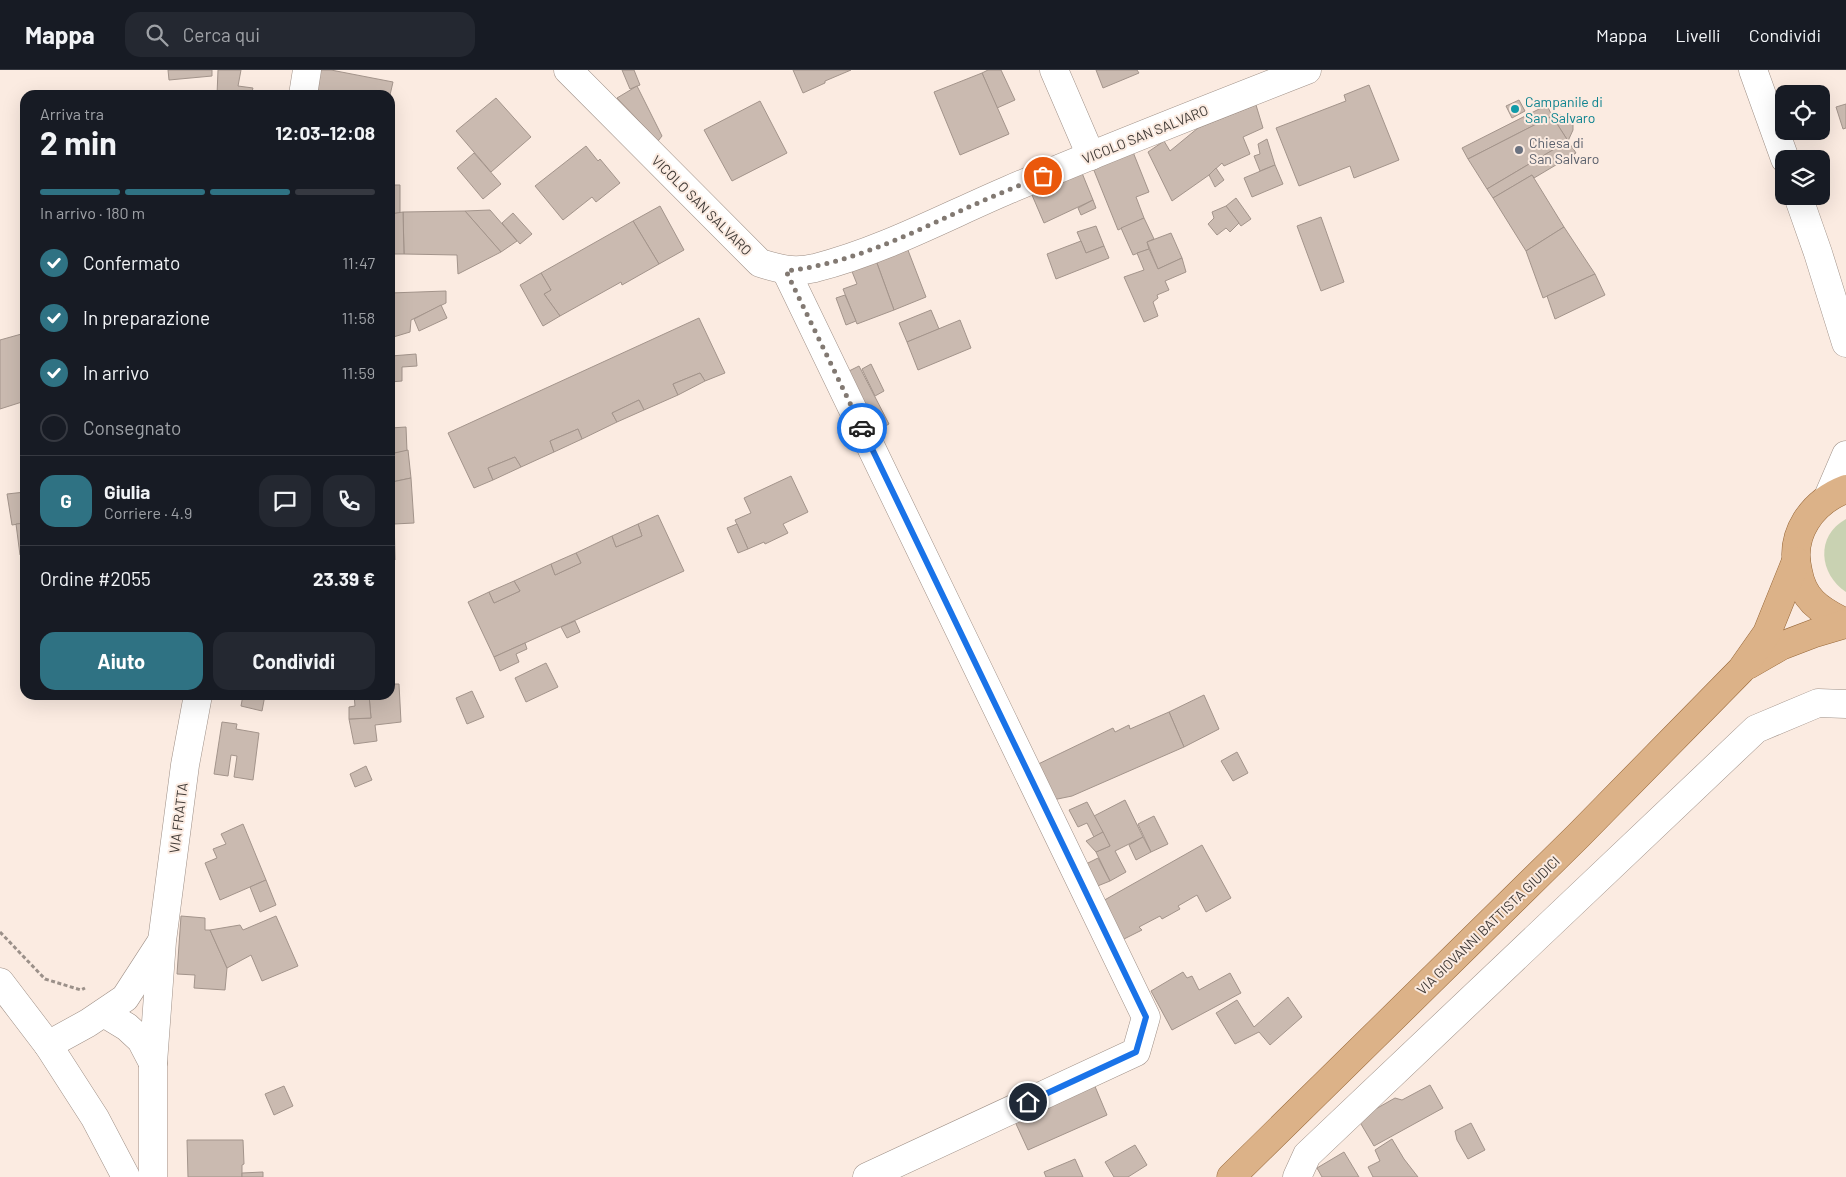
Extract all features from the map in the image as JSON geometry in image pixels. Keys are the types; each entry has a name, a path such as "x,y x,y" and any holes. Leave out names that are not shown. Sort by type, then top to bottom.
{"main road":[{"name":"VIA GIOVANNI BATTISTA GIUDICI","path":"1837,493 1814,509 1803,524 1797,542 1796,561 1800,582 1812,601 1828,615 1846,624"},
{"name":"VIA GIOVANNI BATTISTA GIUDICI","path":"1231,1177 1578,836 1741,670 1766,632 1796,561"},
{"name":"VIA GIOVANNI BATTISTA GIUDICI","path":"1741,670 1781,646 1815,632 1846,624"}],"street":[{"path":"304,90 308,70"},
{"name":"VICOLO SAN SALVARO","path":"568,70 760,263 786,271 814,268 851,257 922,229 1002,192 1307,70"},
{"path":"1054,70 1091,156"},
{"path":"1753,70 1782,150"},
{"path":"1801,205 1846,342"},
{"path":"786,271 1146,1017 1136,1052 867,1177"},
{"path":"1837,493 1846,455"},
{"name":"VIA FRATTA","path":"153,1177 153,1063 162,941 185,765 197,700"},
{"path":"1297,1177 1307,1155 1756,729 1818,703 1846,704"},
{"name":"VIA FRATTA","path":"48,1045 125,998 162,941"},
{"path":"0,982 48,1045 95,1118 126,1177"},
{"name":"VIA FRATTA","path":"104,1012 127,1027 141,1040 153,1063"}],"path":[{"path":"0,932 45,979 81,990 89,985"}],"green space":[{"path":"1846,519 1846,592 1830,575 1824,555 1829,535 1836,526"}],"building":[{"path":"168,70 212,70 212,76 169,80"},
{"path":"218,70 241,70 238,86 253,88 252,90 217,90"},
{"path":"312,70 331,70 393,82 391,90 310,90"},
{"path":"622,70 634,70 640,85 630,89"},
{"path":"793,70 851,70 803,93"},
{"path":"988,70 1001,70 1015,100 997,108 982,73"},
{"path":"1096,70 1137,70 1139,73 1103,88"},
{"path":"982,73 1009,134 960,155 934,92"},
{"path":"1369,85 1399,160 1354,178 1350,166 1299,186 1276,128 1346,101 1344,95"},
{"path":"637,86 662,136 658,141 617,98"},
{"path":"496,98 531,137 491,172 456,131"},
{"name":"Campanile di San Salvaro","path":"1519,100 1525,111 1512,118 1506,106"},
{"path":"760,101 787,153 732,181 704,130"},
{"path":"1846,104 1846,128 1843,129 1836,107"},
{"path":"1256,105 1263,128 1243,137 1250,154 1224,166 1222,163 1209,175 1172,201 1148,152 1164,141 1170,151 1198,128"},
{"path":"1547,105 1552,116 1468,159 1462,148"},
{"path":"1558,114 1569,118 1573,123 1573,130 1568,141 1552,116"},
{"path":"1552,116 1568,141 1487,189 1468,159"},
{"path":"1267,139 1275,165 1260,171 1254,156 1260,154 1258,144"},
{"path":"1568,141 1576,153 1534,178 1532,175 1493,198 1487,189"},
{"path":"586,146 598,161 600,159 620,183 596,202 592,197 563,220 535,186"},
{"path":"1133,152 1149,192 1136,197 1144,218 1118,230 1093,168"},
{"path":"474,153 501,184 483,199 457,168"},
{"path":"1275,165 1283,184 1252,197 1244,178"},
{"path":"1216,168 1224,180 1215,187 1209,175"},
{"path":"1082,173 1093,200 1044,223 1032,195"},
{"path":"1532,175 1564,227 1526,251 1493,198"},
{"path":"395,185 400,185 400,213 395,214"},
{"path":"1236,198 1251,219 1241,226 1226,206"},
{"path":"1093,200 1096,208 1081,215 1078,208"},
{"path":"660,206 684,250 659,264 633,221"},
{"path":"1226,206 1239,223 1230,232 1226,228 1217,235 1208,224 1214,218 1212,212"},
{"path":"490,210 517,241 501,252 465,211"},
{"path":"465,211 501,252 458,274 457,255 404,254 403,212"},
{"path":"403,212 404,254 395,254 395,213"},
{"path":"513,213 532,234 520,244 502,223"},
{"path":"1321,217 1344,282 1321,291 1297,226"},
{"path":"1144,218 1154,239 1147,242 1149,249 1133,255 1121,228"},
{"path":"633,221 659,264 622,285 621,282 560,316 544,294 551,290 541,273"},
{"path":"1096,226 1104,246 1086,253 1077,232"},
{"path":"1564,227 1595,274 1543,298 1526,251"},
{"path":"1171,233 1182,258 1158,269 1147,242"},
{"path":"1081,241 1086,253 1104,246 1109,258 1056,279 1047,254"},
{"path":"906,245 926,297 894,310 874,255"},
{"path":"1149,249 1158,269 1182,258 1186,272 1165,281 1169,290 1157,295 1158,298 1153,302 1158,316 1144,322 1124,277 1144,270 1137,253"},
{"path":"874,255 894,310 857,324 843,289 857,284 849,264"},
{"path":"541,273 551,290 544,294 560,316 543,326 520,285"},
{"path":"1595,274 1605,295 1555,319 1547,296"},
{"path":"446,291 446,303 411,320 410,332 395,336 395,293"},
{"path":"845,295 856,321 846,325 836,298"},
{"path":"441,305 447,318 419,331 414,319"},
{"path":"931,310 939,329 907,342 899,323"},
{"path":"699,318 725,373 705,381 700,373 673,384 678,395 644,410 639,400 612,413 617,422 582,439 578,429 550,441 554,452 521,467 515,457 488,468 493,480 474,488 448,433"},
{"path":"960,320 971,348 918,370 907,342"},
{"path":"20,334 20,403 0,409 0,340"},
{"path":"416,354 417,366 402,367 402,381 395,382 395,356"},
{"path":"871,364 884,391 875,396 862,369"},
{"path":"859,366 889,424 871,434 841,375"},
{"path":"700,373 705,381 678,395 673,384"},
{"path":"639,400 644,410 617,422 612,413"},
{"path":"406,427 407,451 395,453 395,428"},
{"path":"578,429 582,439 554,452 550,441"},
{"path":"408,450 411,478 395,481 395,453"},
{"path":"515,457 521,467 493,480 488,468"},
{"path":"791,476 808,512 783,524 788,533 765,544 764,542 748,549 735,520 751,513 744,498"},
{"path":"411,478 414,523 395,524 395,481"},
{"path":"20,493 20,524 12,525 7,494"},
{"path":"658,515 684,571 494,657 468,602 489,592 494,603 520,591 514,581 551,564 555,575 581,563 576,553 612,536 616,547 642,536 638,524"},
{"path":"16,524 20,524 20,555"},
{"path":"638,524 642,536 616,547 612,536"},
{"path":"737,524 748,549 738,553 727,528"},
{"path":"576,553 581,563 555,575 551,564"},
{"path":"514,581 520,591 494,603 489,592"},
{"path":"575,621 580,632 567,638 561,627"},
{"path":"525,643 527,649 516,654 519,662 500,671 494,657"},
{"path":"546,663 558,687 526,702 515,678"},
{"path":"395,684 399,684 401,722 375,725 377,741 354,744 349,719 371,718 369,700 395,700"},
{"path":"472,691 484,717 467,724 456,698"},
{"path":"1204,695 1219,729 1184,747 1169,712"},
{"path":"242,700 264,700 262,711 241,706"},
{"path":"354,700 369,700 371,718 349,719 349,707 355,706"},
{"path":"1169,712 1184,747 1072,796 1048,801 1030,768 1113,728 1115,732 1129,725 1130,729"},
{"path":"222,722 237,724 236,729 259,733 253,780 234,777 237,756 231,755 228,776 214,774"},
{"path":"1237,752 1248,773 1233,781 1221,761"},
{"path":"366,766 372,780 355,787 350,774"},
{"path":"1125,800 1143,837 1115,851 1126,872 1110,881 1096,852 1110,846 1094,816"},
{"path":"1087,802 1103,832 1094,837 1087,823 1078,827 1069,810"},
{"path":"1154,816 1168,844 1151,852 1138,824"},
{"path":"243,824 266,880 220,900 205,863 217,858 213,849 226,844 221,834"},
{"path":"1103,832 1110,846 1096,852 1086,841"},
{"path":"1143,837 1151,852 1136,860 1129,845"},
{"path":"1202,845 1231,898 1206,912 1197,895 1178,906 1180,909 1162,919 1160,916 1139,927 1142,930 1120,941 1101,902"},
{"path":"1098,858 1110,881 1095,887 1084,865"},
{"path":"266,880 276,905 260,912 250,887"},
{"path":"181,916 205,918 205,930 210,930 227,968 225,990 194,988 195,975 177,974"},
{"path":"276,916 298,966 262,981 251,955 227,968 210,930 240,925 243,930"},
{"path":"1183,972 1187,978 1192,976 1199,990 1230,973 1241,993 1172,1030 1151,991"},
{"path":"1288,997 1302,1017 1270,1045 1259,1032 1235,1044 1216,1013 1237,1000 1254,1027"},
{"path":"1091,1077 1107,1115 1028,1150 1011,1113"},
{"path":"1430,1085 1443,1108 1374,1146 1358,1119 1395,1098 1402,1100"},
{"path":"284,1086 293,1106 274,1115 265,1094"},
{"path":"1471,1123 1485,1150 1468,1159 1457,1140 1455,1131"},
{"path":"1392,1139 1418,1177 1373,1177 1368,1167 1380,1161 1375,1150"},
{"path":"187,1140 243,1140 244,1164 242,1165 242,1177 188,1177"},
{"path":"1135,1145 1147,1165 1128,1177 1114,1177 1105,1162"},
{"path":"1344,1152 1359,1177 1322,1177 1317,1168"},
{"path":"1075,1159 1083,1177 1046,1177 1044,1172"},
{"path":"263,1172 263,1177 242,1177 242,1173"}],"way so far":[{"path":"862,428 786,271 814,268 851,257 922,229 1043,176"}],"place":[{"name":"Campanile di San Salvaro","path":"1515,109"},
{"name":"Chiesa di San Salvaro","path":"1519,150"}],"route":[{"path":"862,428 1146,1017 1136,1052 1028,1102"}]}
